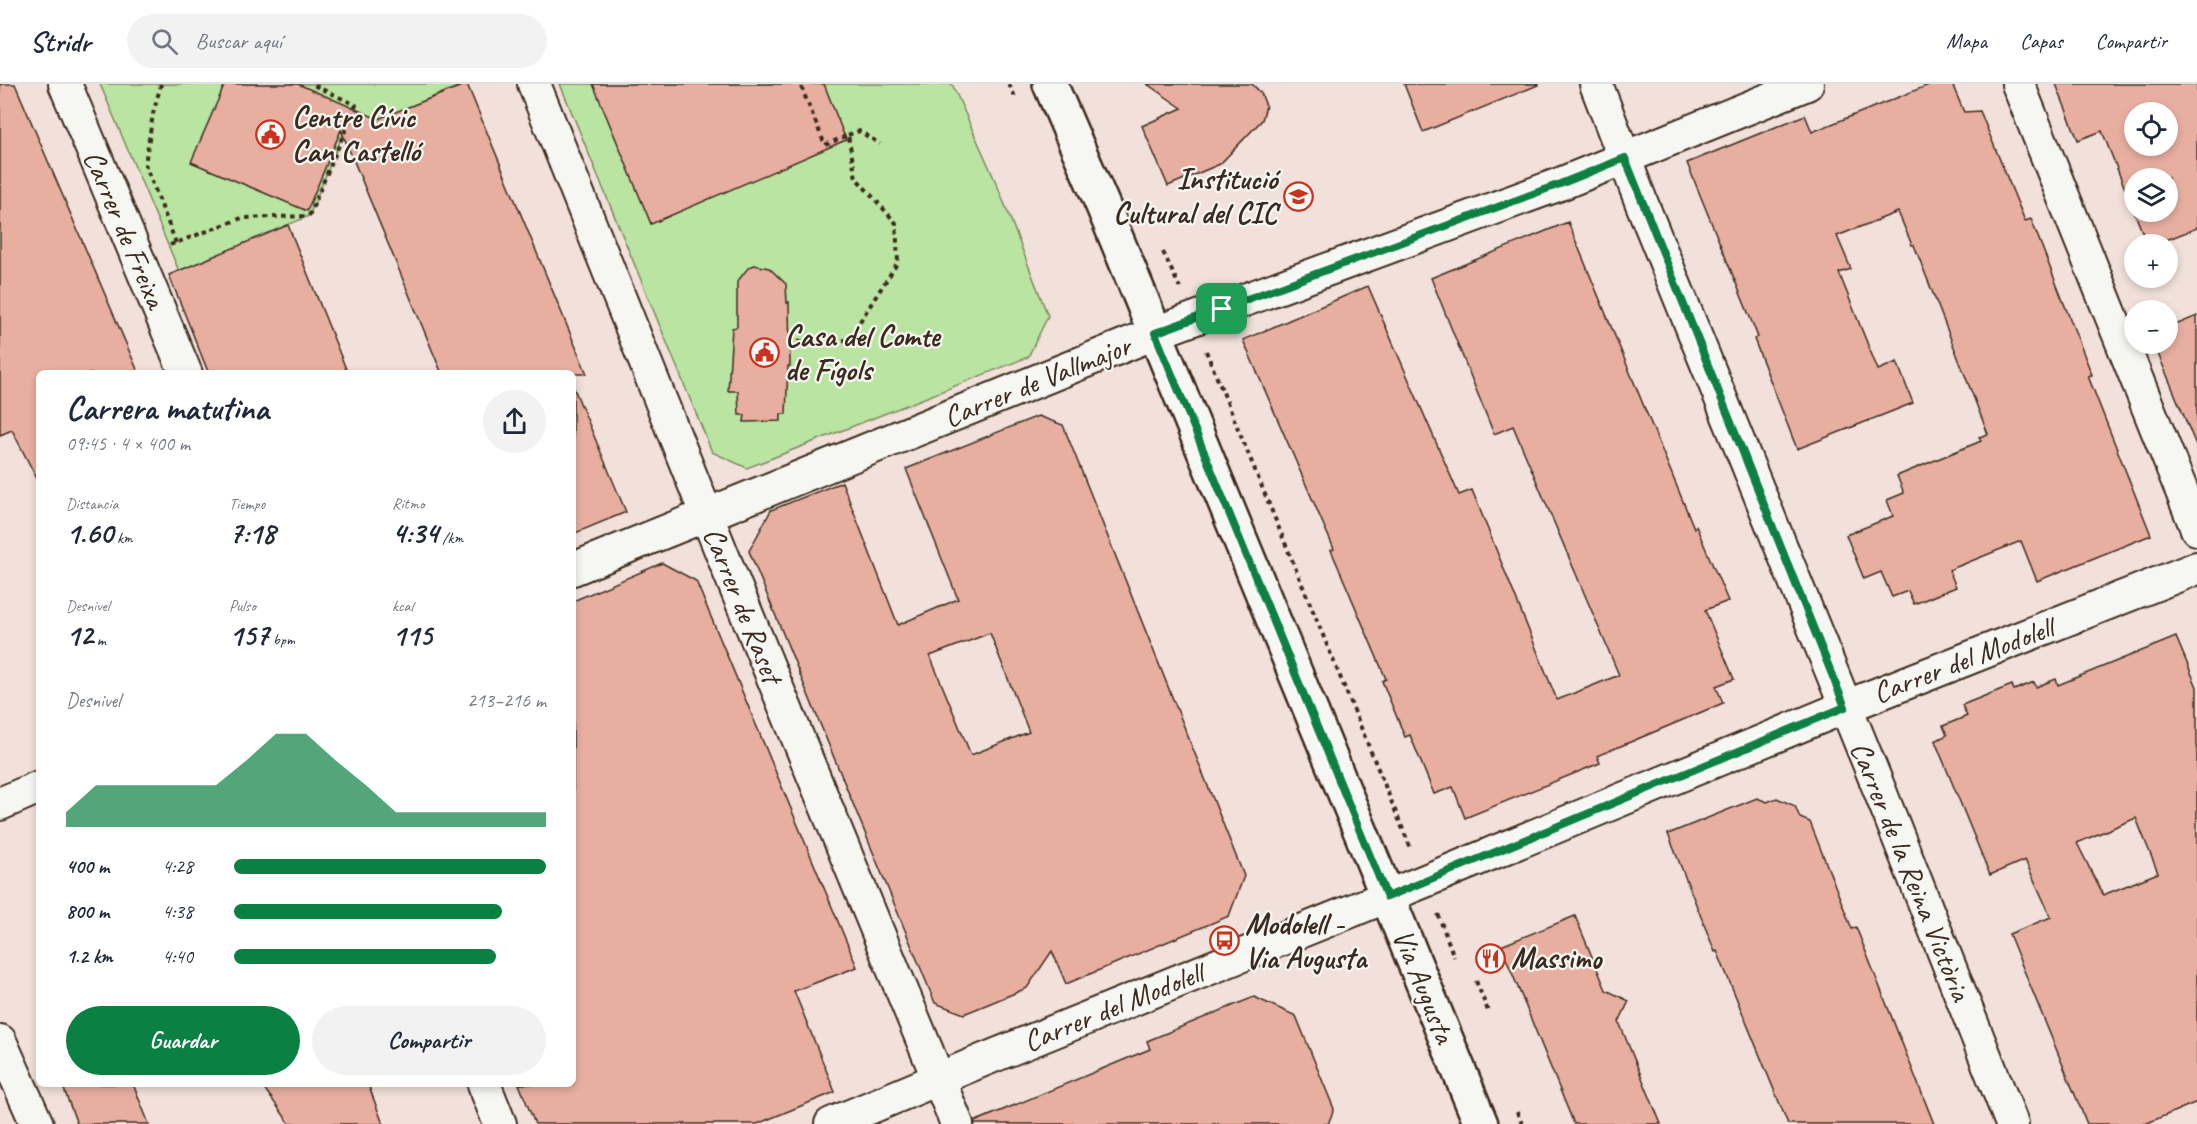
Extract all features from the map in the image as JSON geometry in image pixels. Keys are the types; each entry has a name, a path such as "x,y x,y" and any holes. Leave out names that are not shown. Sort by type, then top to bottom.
{"main road":[{"name":"Via Augusta","path":"1050,84 1103,206 1481,1124"}],"street":[{"name":"Carrer de Freixa","path":"65,84 184,370"},
{"name":"Carrer de Raset","path":"534,84 707,515 957,1124"},
{"name":"Carrer de la Reina Victòria","path":"1596,84 2012,1124"},
{"name":"Carrer de Vallmajor","path":"576,568 1155,333 1560,184 1806,84"},
{"path":"2018,84 2197,529"},
{"name":"Carrer del Modolell","path":"831,1124 1845,707 2197,568"},
{"path":"0,804 36,788"},
{"path":"0,1041 37,1124"},
{"path":"485,1087 500,1124"}],"path":[{"path":"161,84 153,114 145,164 176,243"},
{"path":"166,247 242,218 309,216 356,105 311,84"},
{"path":"800,84 825,145 859,131 880,144"},
{"path":"789,342 848,340 898,262 897,223 856,178 848,135"},
{"path":"1213,366 1412,852"},
{"path":"1476,981 1488,1011"}],"green space":[{"path":"100,84 464,84 343,134 309,216 179,271"},
{"path":"560,84 952,84 998,187 1048,316 1028,357 747,468 712,452"}],"building":[{"path":"0,84 15,84 137,370 36,370 36,477 12,430 0,435"},
{"path":"225,84 298,84 378,119 467,84 587,374 576,374 576,370 440,370 341,130 307,211 191,162"},
{"path":"593,84 824,84 846,140 651,224"},
{"path":"1147,84 1252,84 1261,93 1266,106 1262,120 1220,164 1168,186 1142,126 1182,108"},
{"path":"1404,84 1538,84 1538,85 1423,132"},
{"path":"1931,84 1952,84 1964,112 1980,111 2025,221 2031,219 2092,375 2088,376 2151,535 2037,581 2021,541 1949,570 1956,587 1914,604 1908,591 1892,597 1881,572 1864,579 1846,535 1893,516 1887,500 1904,493 1897,476 1981,441 1979,437 1988,434 1914,245 1898,212 1837,236 1851,269 1839,273 1878,370 1897,362 1913,403 1797,449 1754,339 1758,337 1687,163 1805,115 1812,132"},
{"path":"2056,84 2197,84 2197,228 2178,235 2143,234 2138,222 2178,222 2178,168 2124,168 2124,186 2102,131 2078,140"},
{"path":"1568,222 1694,528 1696,526 1728,601 1705,610 1734,679 1716,686 1723,703 1597,756 1600,763 1465,818 1453,787 1434,794 1410,735 1405,737 1382,681 1386,679 1331,550 1334,549 1243,340 1368,286 1459,495 1472,490 1557,700 1619,675 1513,426 1494,434 1431,278"},
{"path":"288,225 346,370 207,370 169,275"},
{"name":"Casa del Comte de Fígols","path":"754,265 769,268 786,284 787,303 789,302 790,366 788,366 786,414 781,414 781,421 744,422 745,415 739,415 738,391 728,391 732,328 737,327 737,282 748,268"},
{"path":"2197,316 2197,445 2158,354 2178,354 2178,324"},
{"path":"576,393 626,512 576,533"},
{"path":"1038,416 1063,425 1244,876 1229,916 1066,984 1052,951 1027,988 964,1014 935,1003 749,551 771,510 842,482 898,625 958,599 906,469","holes":["990,633 1029,732 971,755 930,656"]},
{"path":"662,563 696,581 857,967 794,991 835,1092 757,1124 535,1124 520,1087 576,1087 576,600"},
{"path":"2176,637 2197,687 2197,1102 2145,1124 2087,1124 2009,934 2051,917 2025,860 1990,875 1935,741 1947,735 1943,726 1967,716 1962,705 2012,685 2014,690 2034,682 2036,687 2056,679 2058,685","holes":["2136,818 2158,873 2103,895 2077,843"]},
{"path":"1757,798 1767,802 1777,798 1795,806 1800,818 1810,822 1852,929 1856,927 1934,1124 1788,1124 1668,834"},
{"path":"1575,916 1606,990 1629,1001 1619,1022 1661,1124 1574,1124 1501,946"},
{"path":"1254,997 1296,1016 1334,1109 1328,1124 975,1124 974,1122 1150,1049 1147,1041"},
{"path":"63,1087 134,1087 149,1124 77,1124"},
{"path":"263,1087 369,1087 383,1124 290,1124"}],"place":[{"name":"Centre Cívic Can Castelló","path":"271,134"},
{"name":"Institució Cultural del CIC","path":"1298,196"},
{"name":"Casa del Comte de Fígols","path":"764,353"},
{"name":"Modolell - Via Augusta","path":"1224,941"},
{"name":"Massimo","path":"1490,958"}],"route":[{"path":"1625,158 1845,707 1387,897 1155,333 1222,309 1625,158"}]}
